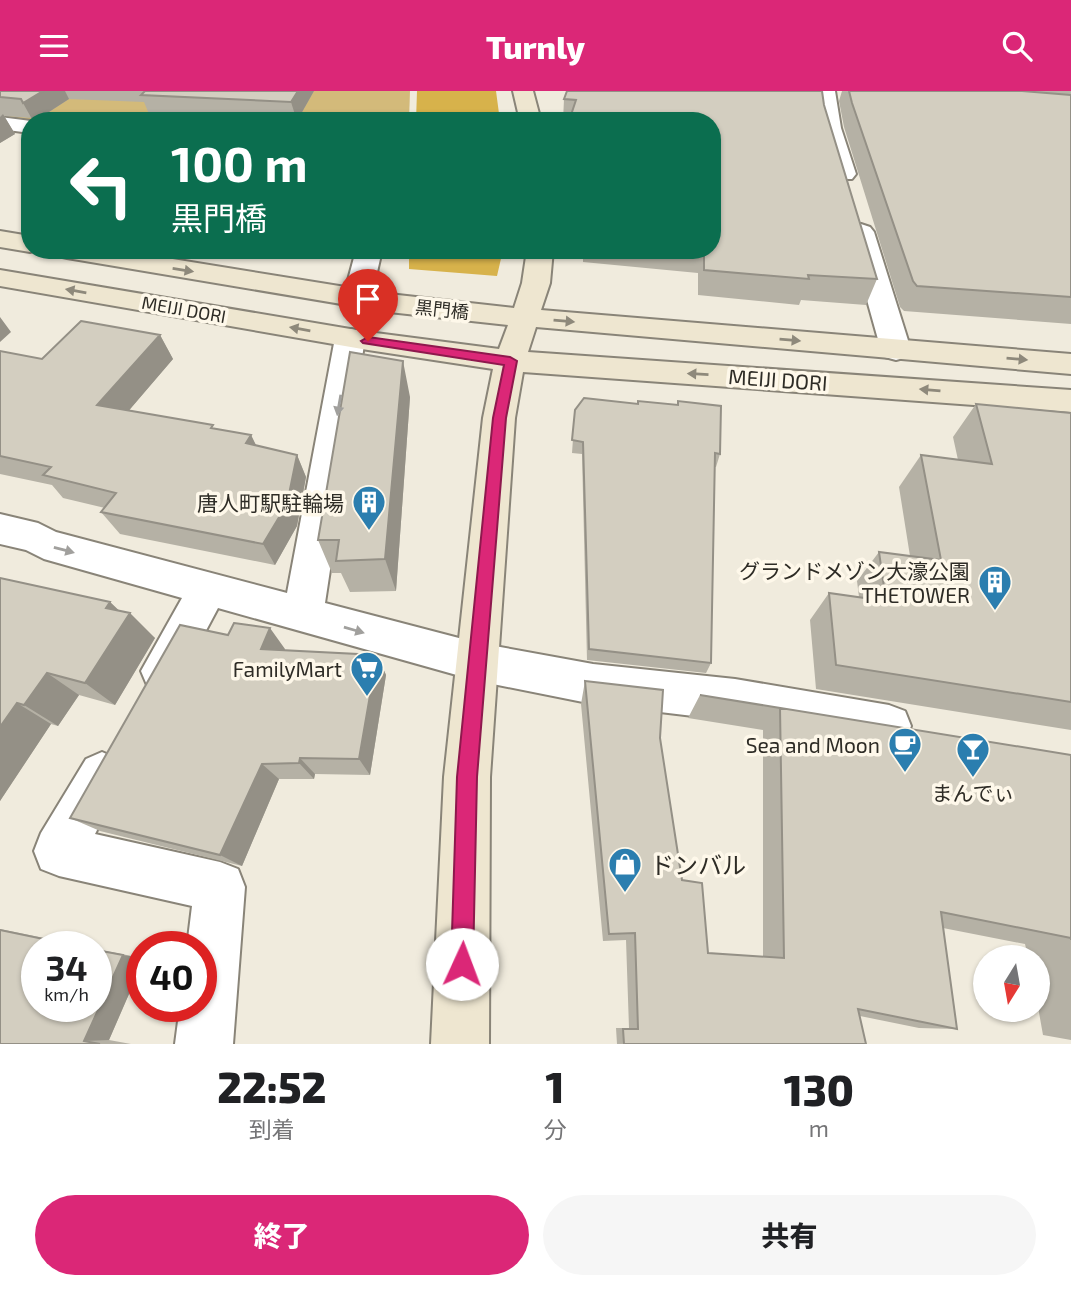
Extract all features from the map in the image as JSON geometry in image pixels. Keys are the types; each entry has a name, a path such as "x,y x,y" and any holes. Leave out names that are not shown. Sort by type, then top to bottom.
{"street":[{"path":"523,91 529,112"},
{"path":"852,93 822,91 896,350"},
{"path":"0,123 21,126"},
{"path":"0,239 21,242"},
{"name":"MEIJI DORI","path":"120,259 389,303"},
{"path":"358,299 367,259"},
{"path":"460,1044 467,777 499,418 498,360 510,316 536,283 539,259"},
{"name":"MEIJI DORI","path":"0,278 359,339"},
{"name":"黒門橋","path":"389,303 510,316"},
{"name":"MEIJI DORI","path":"510,316 1071,364"},
{"path":"303,616 359,339"},
{"name":"黒門橋","path":"359,339 498,360"},
{"name":"MEIJI DORI","path":"498,360 1071,401"},
{"path":"0,529 38,538 44,544 478,662 593,684 735,700 923,731"},
{"path":"204,1044 220,887 59,851 208,589"}],"shaded area":[{"path":"0,91 410,91 409,112 21,112 21,122 0,118"},
{"path":"417,91 496,91 499,112 416,112"},
{"path":"409,259 501,259 497,276 409,269"}],"building":[{"path":"0,91 43,91 23,103 21,99 0,97"},
{"path":"145,91 298,91 291,102 141,95"},
{"path":"567,91 822,91 877,279 808,275 809,279 704,270 704,259 721,259 721,112 572,112 576,100 564,99"},
{"path":"849,91 1022,91 1071,95 1071,297 917,286 913,281"},
{"path":"81,321 160,335 97,405 213,425 211,428 251,435 246,443 297,455 287,504 263,544 101,512 116,493 43,475 51,467 0,456 0,351 42,359"},
{"path":"350,352 403,361 385,559 336,561 339,540 318,540"},
{"path":"584,398 638,404 638,401 678,405 678,401 721,406 720,454 715,453 711,663 589,649 583,442 572,440 575,410"},
{"name":"グランドメゾン大濠公園 THETOWER","path":"976,404 1071,413 1071,702 836,665 829,593 886,601 879,552 941,560 921,455 992,464"},
{"path":"0,578 110,602 106,608 130,613 85,683 47,673 24,705 17,703 0,727"},
{"path":"234,623 270,628 261,649 377,655 359,759 300,758 299,763 262,764 220,855 70,818 180,625 228,635"},
{"path":"585,681 663,690 660,738 682,880 702,883 708,953 784,958 780,708 700,695 1071,755 1071,938 941,912 957,1029 858,1009 866,1044 624,1044 623,1029 638,1029 635,933 609,934"},
{"path":"0,930 21,934 21,1022 93,1022 84,1041 100,1044 0,1044"},
{"path":"112,953 123,955 112,979"}],"place":[{"name":"唐人町駅駐輪場","path":"369,532"},
{"name":"グランドメゾン大濠公園 THETOWER","path":"995,612"},
{"name":"FamilyMart","path":"367,698"},
{"name":"Sea and Moon","path":"905,774"},
{"name":"まんでぃ","path":"973,779"},
{"name":"ドンバル","path":"625,894"}],"route":[{"path":"368,341 510,361 499,418 467,777 462,964"}]}
